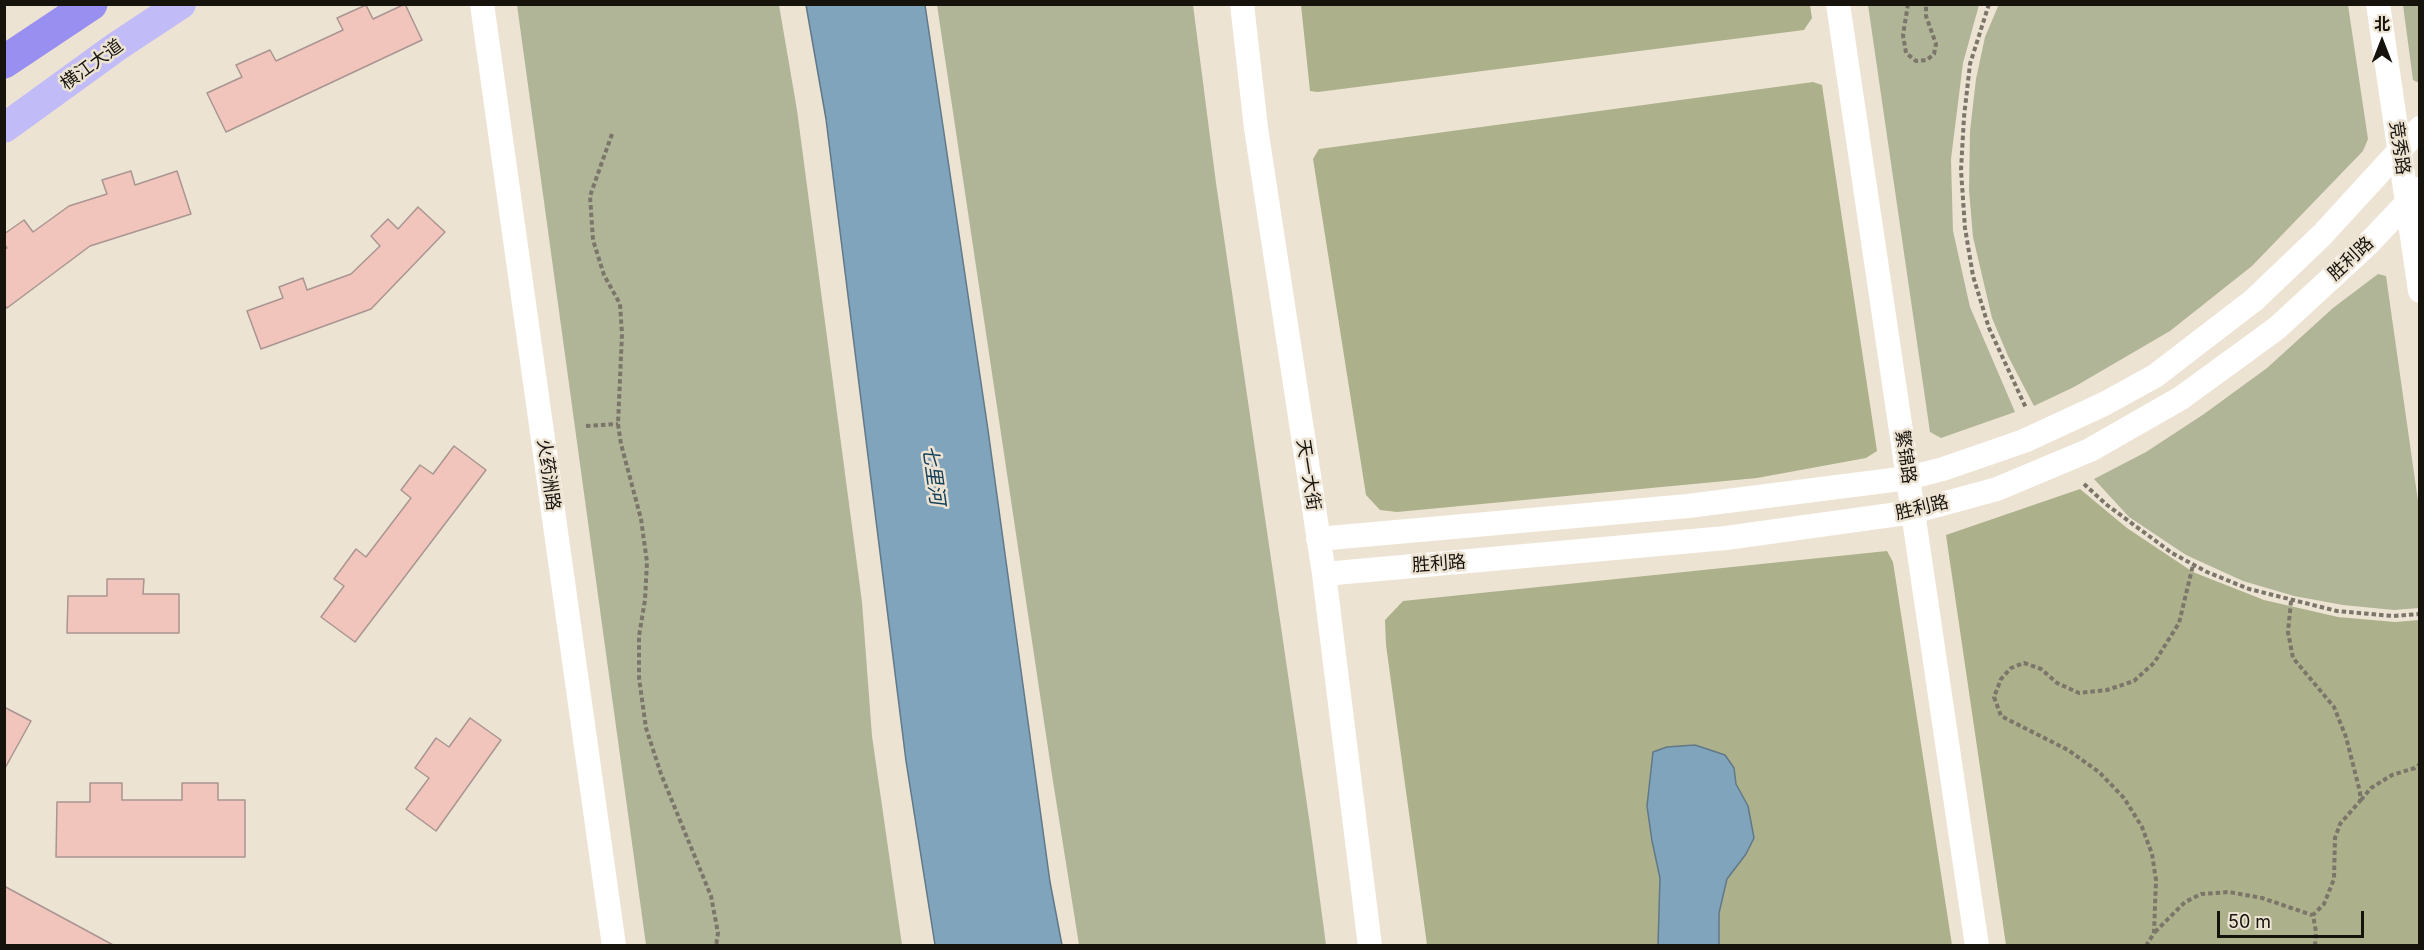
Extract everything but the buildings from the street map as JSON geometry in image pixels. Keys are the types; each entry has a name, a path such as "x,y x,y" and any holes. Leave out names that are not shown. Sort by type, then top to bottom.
{"highway":[{"path":"8,61 91,4"}],"main road":[{"name":"横江大道","path":"4,128 116,47 181,4"}],"street":[{"name":"火药洲路","path":"482,4 614,945"},
{"name":"天一大街","path":"1242,4 1256,128 1324,574 1370,945"},
{"name":"繁锦路","path":"1838,4 1977,945"},
{"name":"竞秀路","path":"2378,4 2399,150 2413,196 2420,291"},
{"path":"1318,539 1688,506 1908,478 1943,469 2024,441 2104,404 2155,376 2254,300 2322,235 2420,128"},
{"name":"胜利路","path":"1324,574 1715,539 1913,512 1997,489 2090,450 2181,398 2277,328 2366,246 2413,196"}],"path":[{"path":"1908,4 1903,35 1906,54 1916,61 1927,60 1934,54 1935,44 1926,16 1926,4"},
{"path":"1989,4 1970,64 1964,117 1961,170 1965,228 1973,276 1989,328 2026,408"},
{"path":"612,134 590,196 593,240 604,275 620,304 622,334 618,424 621,444 642,519 647,562 645,600 639,636 639,678 646,728 661,774 711,896 718,933 716,945"},
{"path":"586,426 618,424"},
{"path":"2084,484 2141,532 2193,564 2249,589 2337,611 2393,616 2420,614"},
{"path":"2154,933 2156,880 2152,854 2142,826 2124,798 2099,772 2068,750 2001,716 1994,697 2001,679 2011,668 2024,663 2041,669 2057,683 2079,693 2107,690 2134,681 2154,663 2179,623 2193,564"},
{"path":"2291,601 2288,632 2293,658 2334,707 2346,737 2360,801"},
{"path":"2313,915 2324,904 2334,879 2335,838 2340,824 2371,788 2420,764"},
{"path":"2146,945 2154,933 2185,902 2200,894 2229,892 2262,898 2313,915"},
{"path":"2313,915 2316,932 2315,945"}],"green space":[{"path":"1999,4 2348,5 2368,139 2363,151 2252,266 2170,331 2074,387 2034,406 2008,356 1992,318 1973,237 1969,190 1970,131 1976,79 1985,37"},
{"path":"517,5 779,5 797,110 862,602 872,736 902,945 646,945"},
{"path":"937,5 1193,5 1216,183 1326,945 1079,945"},
{"path":"1301,5 1810,5 1812,18 1804,30 1318,92 1310,91"},
{"path":"1868,5 1979,5 1963,63 1951,159 1953,231 1970,307 2015,412 1941,438 1930,432"},
{"path":"2403,5 2419,5 2419,83 2413,80"},
{"path":"1813,82 1822,85 1877,451 1866,458 1757,478 1397,512 1380,510 1366,495 1313,159 1319,149"},
{"path":"2378,274 2386,276 2419,508 2419,608 2394,610 2343,605 2294,596 2243,581 2186,555 2129,517 2094,479 2146,452 2204,414 2267,368 2333,308"},
{"path":"2080,489 2127,528 2193,572 2264,600 2338,617 2395,622 2419,620 2419,945 2006,945 1946,535"},
{"path":"1887,551 1893,562 1952,945 1719,945 1719,913 1727,879 1746,854 1748,806 1736,784 1734,768 1725,755 1652,841 1660,878 1658,945 1427,945 1386,645 1385,620 1403,601"}],"water":[{"name":"七里河","path":"806,5 925,5 988,430 1050,882 1062,945 935,945 906,761 826,119"},
{"path":"1695,745 1725,755 1734,768 1736,784 1748,806 1754,838 1746,854 1727,879 1719,913 1719,945 1658,945 1660,878 1647,806 1653,752 1667,747"}]}
